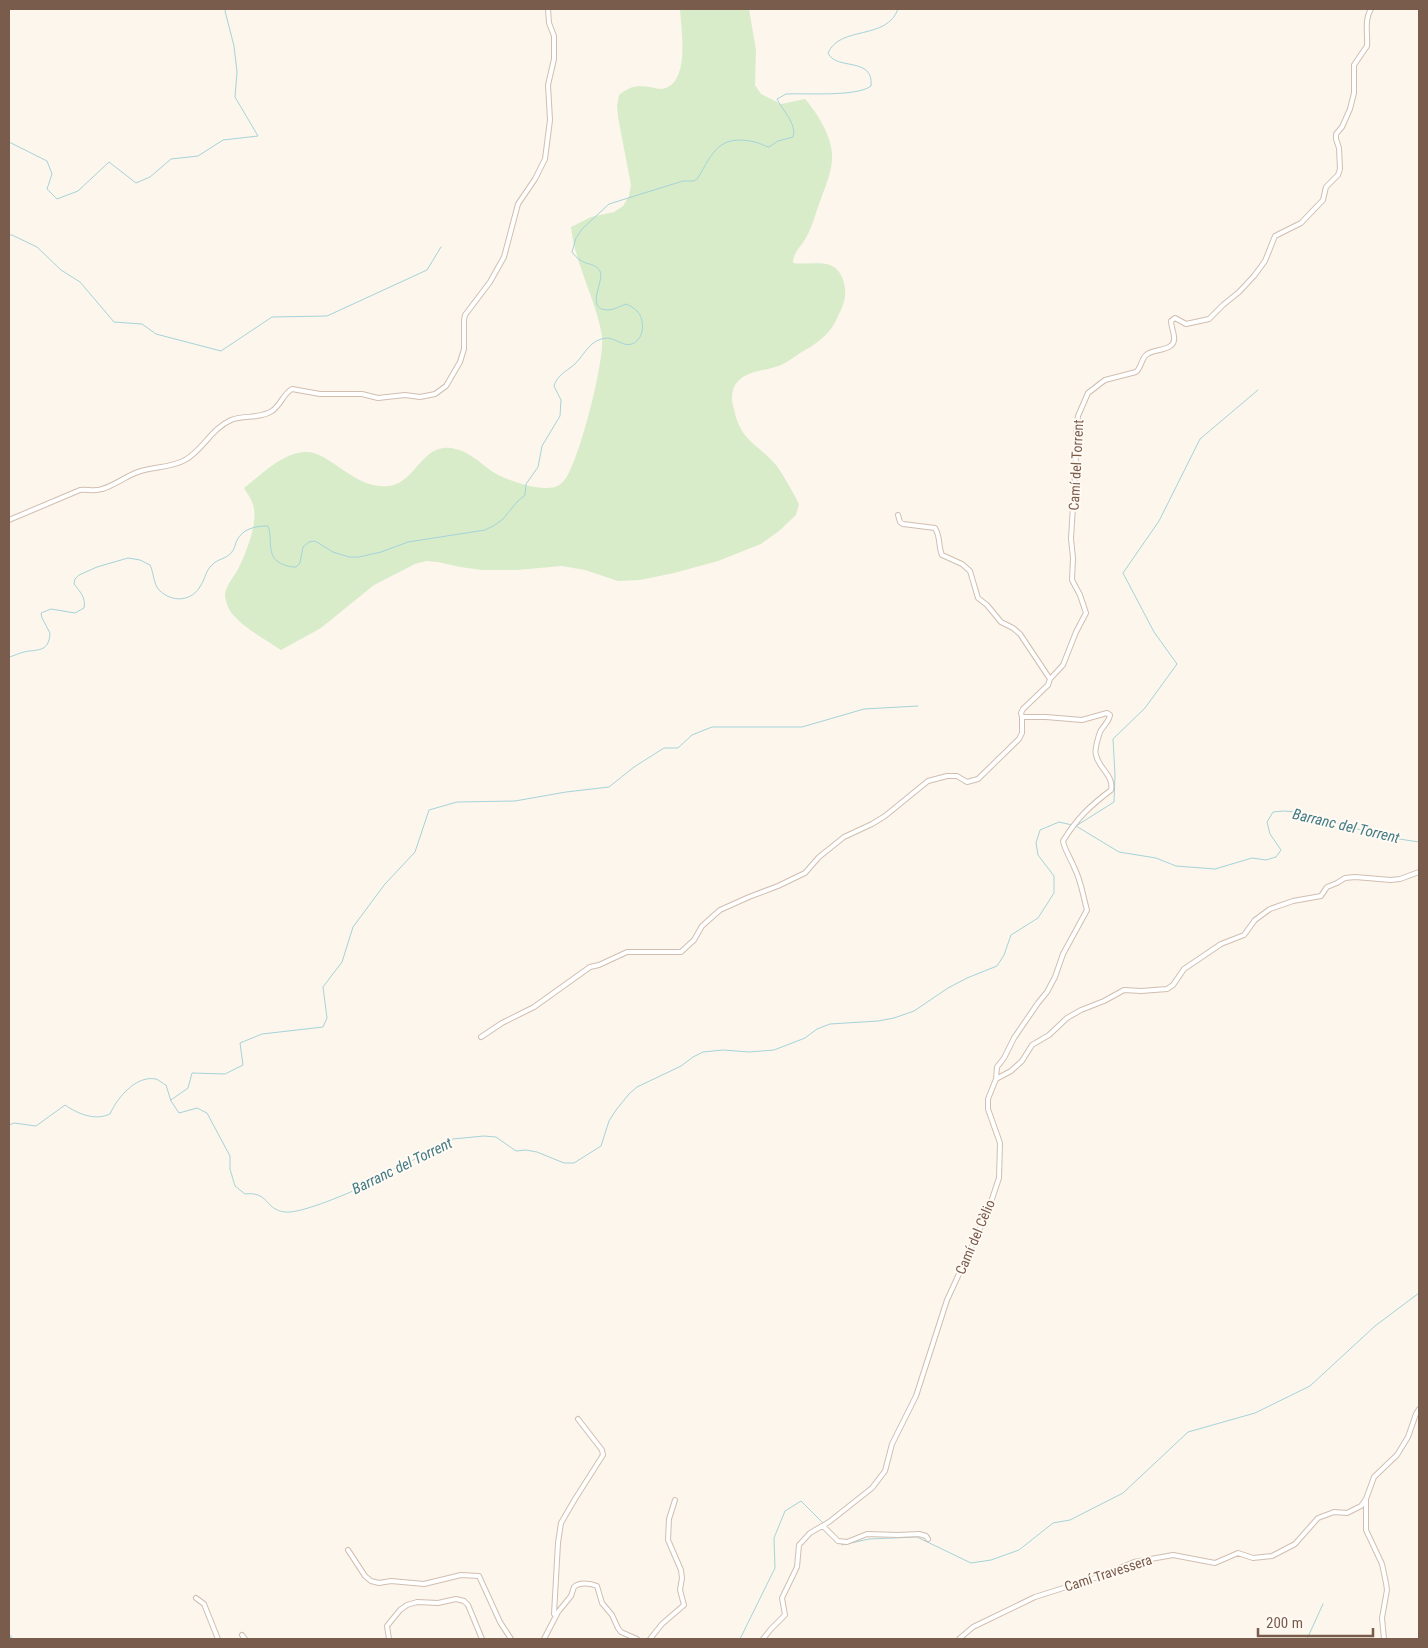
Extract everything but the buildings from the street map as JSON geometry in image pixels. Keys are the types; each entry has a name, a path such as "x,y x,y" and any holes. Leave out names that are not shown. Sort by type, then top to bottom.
{"street":[{"path":"9,520 80,490 96,491 134,474 182,461 195,452 220,426 234,419 270,412 276,408 292,389 320,394 362,394 378,398 423,397 435,394 444,388 452,377 464,349 464,320 466,314 490,282 504,256 518,204 535,179 545,159 550,120 548,85 554,59 554,36 548,20 548,9"},
{"name":"Camí del Torrent","path":"1050,678 1063,665 1086,613 1080,595 1072,580 1073,558 1071,539 1078,444 1076,434 1078,416 1086,397 1094,387 1105,380 1136,372 1148,354 1168,348 1175,338 1171,321 1175,318 1186,324 1209,319 1254,276 1265,260 1275,236 1301,223 1323,200 1326,187 1338,175 1340,169 1336,134 1342,127 1350,109 1354,93 1354,65 1368,46 1366,29 1368,13 1371,9"},
{"path":"481,1037 502,1023 534,1007 590,967 600,965 627,952 681,952 694,940 702,926 720,910 805,873 819,857 844,837 872,824 884,816 928,781 948,776 957,776 967,782 978,779 1019,739 1022,733 1022,717 1020,714 1023,708 1048,685 1050,678 1020,634 1001,622 987,605 978,598 970,571 956,561 948,560 942,555 939,549 939,535 935,528 903,524 900,522 898,515"},
{"name":"Camí del Cèlio","path":"763,1639 785,1616 782,1598 797,1567 799,1545 810,1532 823,1526 860,1499 872,1488 885,1471 892,1444 916,1396 947,1300 985,1218 999,1178 1000,1143 988,1109 988,1099 996,1080 997,1068 1014,1038 1047,992 1055,977 1062,954 1087,910 1074,866 1065,850 1063,841 1076,821 1111,790 1112,784 1096,756 1100,733 1110,716 1107,713 1082,720 1022,717"},
{"path":"996,1080 1011,1072 1022,1061 1029,1048 1049,1035 1067,1018 1081,1010 1104,1002 1124,990 1167,989 1173,985 1184,969 1193,962 1221,944 1244,935 1255,920 1270,909 1293,901 1321,896 1328,887 1345,878 1391,880 1400,879 1419,872"},
{"path":"1384,1639 1382,1618 1387,1590 1386,1582 1382,1564 1366,1530 1366,1499 1374,1477 1397,1455 1408,1437 1419,1409"},
{"path":"556,1616 554,1614 555,1586 561,1523 574,1499 603,1455 602,1450 578,1419"},
{"name":"Camí Travessera","path":"959,1639 973,1627 1035,1597 1134,1562 1173,1555 1215,1563 1238,1554 1253,1558 1272,1556 1295,1544 1318,1518 1334,1512 1347,1513 1361,1506 1366,1499"},
{"path":"650,1639 662,1624 684,1605 680,1590 680,1570 668,1540 669,1519 675,1500"},
{"path":"823,1526 838,1541 848,1542 867,1534 919,1534 926,1536 928,1539"},
{"path":"348,1550 365,1576 372,1581 424,1584 461,1575 479,1576 500,1622 511,1639"},
{"path":"544,1639 576,1585 594,1585 598,1589 602,1603 612,1615 621,1632 637,1639"},
{"path":"196,1598 204,1604 218,1639"},
{"path":"389,1639 387,1626 400,1610 407,1605 417,1602 438,1603 456,1599 464,1601 468,1605 482,1639"}],"green space":[{"path":"680,9 749,9 756,50 755,85 761,94 781,104 805,99 820,119 832,150 831,169 828,179 811,227 805,240 796,252 793,263 826,264 836,269 842,278 845,289 845,299 842,308 832,327 818,342 781,365 746,375 736,384 732,396 740,428 750,441 776,465 782,474 799,504 796,515 761,544 718,561 640,580 618,581 585,570 562,566 517,570 482,570 426,561 415,564 374,585 321,628 281,650 259,636 232,613 228,607 225,595 250,541 254,524 253,506 244,488 280,460 296,453 309,452 329,460 367,483 391,486 409,475 431,453 440,448 451,448 472,456 495,473 526,485 541,488 556,487 566,478 572,467 584,430 596,386 602,348 599,322 577,255 571,227 591,217 614,212 623,206 629,196 631,185 618,117 619,95 637,86 662,89 671,85 677,77 681,66 682,54"}],"waterway":[{"path":"9,142 47,161 52,174 47,189 57,199 78,191 109,162 136,183 150,177 171,159 198,156 223,140 258,136 235,97 237,72 234,46 226,9"},
{"path":"9,657 45,647 50,633 41,613 51,609 75,613 84,608 83,598 74,584 75,579 79,575 97,567 128,558 140,560 150,565 159,590 170,597 182,599 197,591 210,567 216,561 229,555 242,534 253,528 268,526 273,556 280,563 296,567 300,563 303,547 309,542 315,541 333,552 349,557 359,557 381,552 408,542 485,530 495,525 525,495 526,484 538,467 542,446 560,416 561,400 554,386 557,379 575,364 596,341 607,338 629,345 636,341 641,333 640,315 632,307 627,304 608,310 601,309 597,305 600,271 596,267 580,260 572,252 576,238 582,229 609,204 683,181 694,181 698,178 713,153 725,143 743,140 757,142 769,147 778,141 793,137 794,132 791,122 777,99 786,94 854,92 871,86 867,71 861,67 839,62 828,53 834,44 842,39 874,30 884,25 892,19 898,9"},
{"path":"9,235 37,247 61,270 80,282 114,322 142,324 156,334 221,351 272,317 327,316 427,270 441,247"},
{"path":"1076,826 1114,802 1113,739 1145,708 1177,664 1154,632 1123,573 1159,521 1200,439 1258,390"},
{"path":"171,1100 188,1088 192,1073 225,1074 243,1065 240,1043 262,1034 323,1027 327,1018 323,987 342,962 353,927 385,884 415,852 429,810 457,802 515,801 609,787 634,767 664,748 678,748 692,735 712,727 802,727 864,709 918,706"},
{"name":"Barranc del Torrent","path":"1076,826 1119,852 1156,858 1176,866 1215,869 1252,858 1266,860 1276,857 1281,850 1270,834 1267,822 1273,812 1296,812 1386,837 1419,842"},
{"name":"Barranc del Torrent","path":"9,1125 14,1123 36,1126 65,1105 87,1116 104,1116 110,1114 117,1101 135,1084 149,1079 156,1079 166,1085 171,1101 179,1113 197,1108 207,1113 230,1156 230,1169 235,1186 245,1194 259,1195 274,1208 285,1212 302,1210 351,1192 373,1182 405,1162 410,1162 441,1143 453,1139 484,1136 496,1137 516,1151 537,1152 564,1163 574,1163 601,1146 609,1121 629,1094 637,1087 681,1066 703,1052 774,1050 805,1038 817,1029 830,1024 894,1018 914,1011 948,988 967,978 997,966 1004,955 1011,935 1038,918 1054,893 1054,876 1038,855 1036,843 1040,830 1059,822 1072,825"},
{"path":"840,1542 842,1545 869,1539 917,1537 971,1563 991,1560 1019,1550 1053,1523 1070,1520 1123,1493 1188,1432 1255,1413 1310,1386 1375,1326 1419,1293"},
{"path":"740,1639 775,1568 774,1538 785,1511 801,1501 828,1528"},
{"path":"1307,1639 1323,1604"}]}
